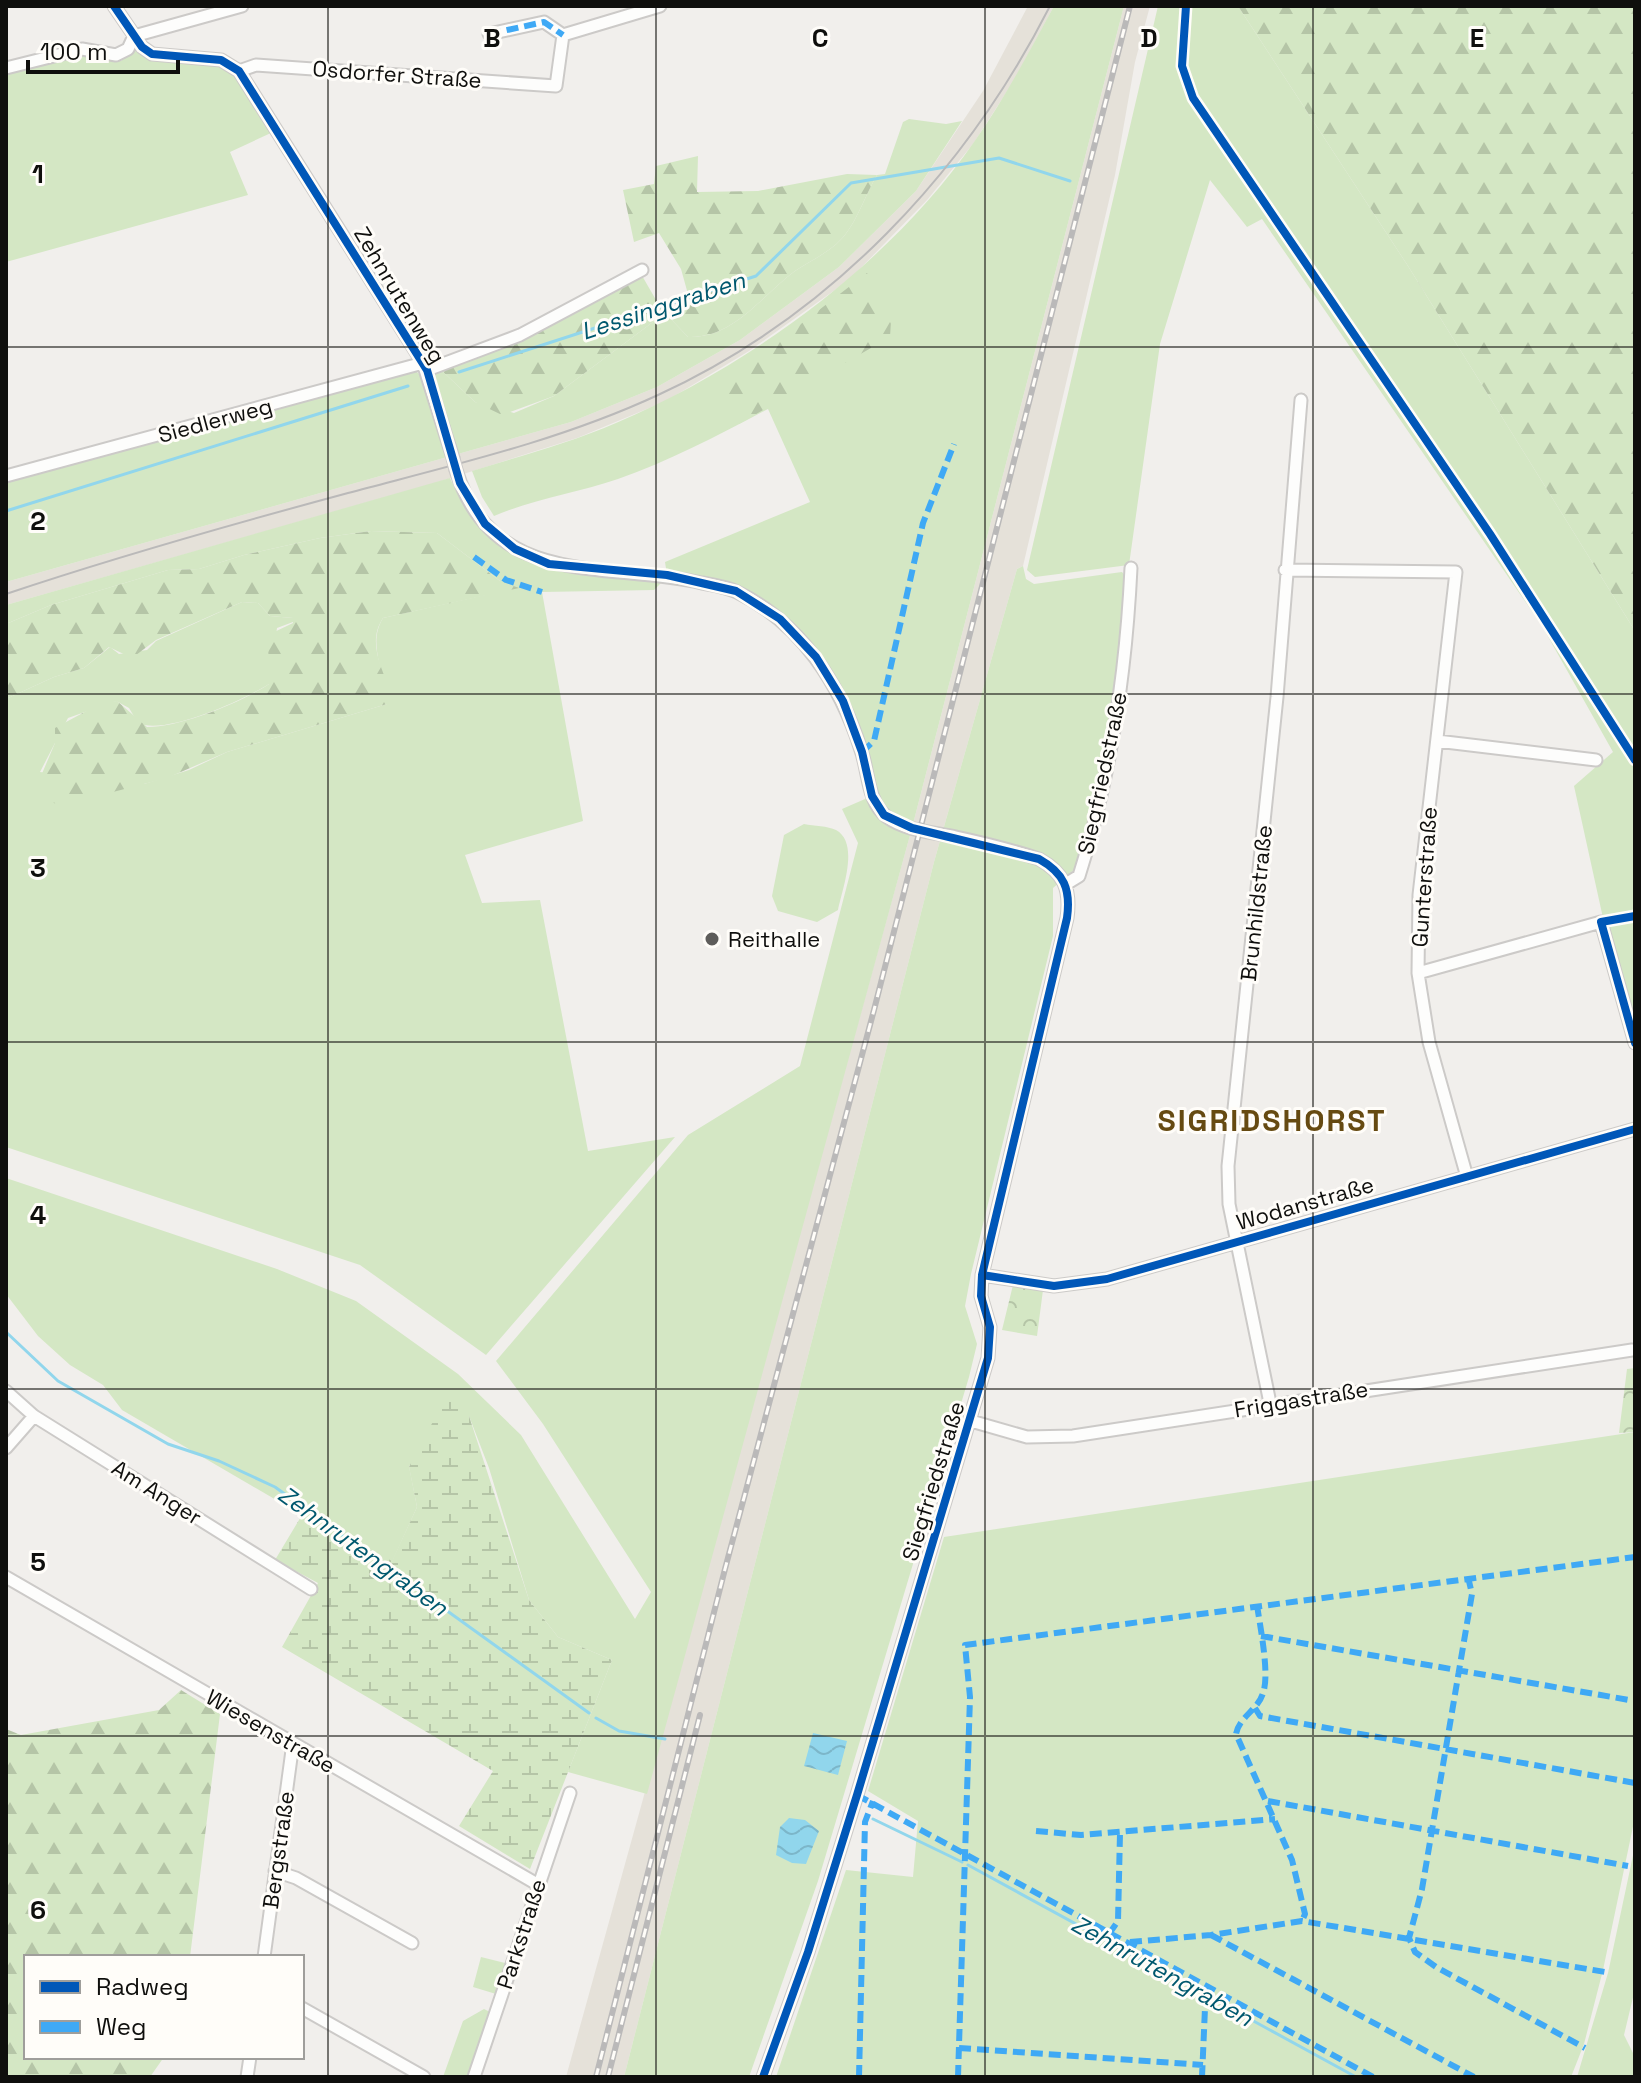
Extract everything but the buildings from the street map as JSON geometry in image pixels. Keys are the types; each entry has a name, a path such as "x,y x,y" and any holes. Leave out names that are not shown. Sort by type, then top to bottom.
{"street":[{"path":"114,6 134,36 152,54 221,60 239,71"},
{"path":"6,68 82,49 116,55 128,49 134,36 242,6"},
{"path":"489,34 544,22 563,35 660,6"},
{"name":"Osdorfer Straße","path":"239,71 256,65 556,86 563,35"},
{"name":"Zehnrutenweg","path":"239,71 425,366 465,495 485,524 532,557 568,568 667,575 736,591 780,619 816,657 843,701 862,752 872,796 884,815 912,828 1039,859 1053,867 1066,884"},
{"name":"Siedlerweg","path":"6,476 425,366 520,335 642,270"},
{"name":"Brunhildstraße","path":"1270,1403 1229,1204 1228,1166 1277,697 1301,400"},
{"name":"Siegfriedstraße","path":"763,2077 808,1952 988,1358 990,1327 981,1296 982,1275 1067,918 1070,901 1066,884 1079,876 1114,742 1127,644 1131,568"},
{"name":"Gunterstraße","path":"1285,570 1456,572 1419,895 1418,973 1429,1042 1467,1177"},
{"path":"1437,741 1596,760"},
{"path":"1418,973 1601,922 1635,1043"},
{"name":"Wodanstraße","path":"982,1275 1054,1286 1107,1279 1635,1129"},
{"name":"Friggastraße","path":"971,1421 1027,1437 1073,1436 1270,1403 1632,1350"},
{"name":"Am Anger","path":"6,1391 34,1416 311,1589"},
{"path":"6,1448 34,1416"},
{"name":"Wiesenstraße","path":"6,1577 537,1884"},
{"name":"Bergstraße","path":"264,1955 293,1743"},
{"name":"Parkstraße","path":"474,2077 570,1793"},
{"path":"275,1871 296,1878 412,1943"},
{"path":"304,2009 424,2077"}],"shaded area":[{"path":"1028,6 1054,6 1015,79 973,144 927,200 849,280 749,351 666,401 577,438 435,483 6,605 6,582 571,422 657,387 740,340 839,267 916,191 983,91"},
{"path":"1124,6 1150,6 1135,62 1115,175 1023,566 1017,569 934,862 624,2077 566,2077 912,828"}],"green space":[{"path":"1054,6 1124,6 912,828 647,1794 568,1772 612,1660 558,1637 529,1600 489,1468 469,1416 409,1466 417,1507 392,1562 302,1515 122,1410 103,1385 70,1365 38,1336 6,1294 6,1178 277,1269 356,1301 458,1374 521,1435 635,1619 651,1592 543,1424 496,1361 688,1135 800,1066 858,843 842,809 872,796 862,752 816,657 736,591 667,575 665,562 810,502 768,409 637,472 494,516 482,497 472,471 581,437 667,399 767,341 814,306 860,269 902,229 940,186 996,109"},
{"path":"1158,6 1238,6 1408,266 1635,631 1635,1029 1603,918 1574,786 1613,752 1542,626 1262,219 1247,227 1210,180 1160,344 1129,565 1035,577 1027,570"},
{"path":"1238,6 1635,6 1635,631 1408,266"},
{"path":"134,50 150,61 219,66 235,76 273,132 230,152 248,195 6,262 6,74 82,54 121,61"},
{"path":"909,119 946,124 962,121 916,191 839,267 740,340 657,387 571,422 6,582 6,481 414,370 422,376 440,369 475,402 514,413 554,396 657,319 669,317 688,337 719,331 746,314 795,271 840,241 854,221 877,175 885,174 903,122"},
{"path":"698,156 697,192 758,191 847,174 877,175 854,221 840,241 795,271 746,314 719,331 688,337 669,317 657,319 554,396 502,415 475,402 440,369 641,274 663,312 691,305 681,269 659,233 634,242 623,190 654,184 656,166"},
{"path":"867,273 891,321 890,337 739,424 726,409 718,388"},
{"path":"450,478 476,520 492,536 531,560 576,573 640,577 661,583 654,590 542,592 583,821 465,855 482,903 540,900 588,1151 675,1137 486,1355 360,1265 6,1147 6,699 54,677 84,668 110,647 119,654 147,650 156,641 242,602 258,603 270,616 293,618 293,622 277,628 269,684 223,707 166,725 138,723 129,708 116,701 68,718 40,772 144,784 189,770 227,752 387,704 376,639 383,618 485,595 500,581 437,533 371,531 320,538 199,569 168,570 51,605 6,624 6,605"},
{"path":"371,531 437,533 500,581 519,588 383,618 378,628 376,647 391,695 387,704 227,752 167,778 59,806 46,798 38,783 55,743 55,728 103,702 117,701 147,727 210,713 242,699 269,684 268,635 293,623 293,618 270,616 258,603 242,602 156,640 132,658 109,647 84,668 54,677 6,699 6,624 51,605 168,570 199,569 320,538"},
{"path":"1023,566 1026,579 1034,584 1122,572 1127,578 1111,741 1076,868 1053,888 1053,936 971,1274 965,1306 977,1344 969,1377 818,1881 749,2077 624,2077 934,862 1017,569"},
{"path":"804,824 836,830 847,845 848,867 838,910 817,922 778,911 772,896 784,835"},
{"path":"1013,1285 1043,1290 1037,1336 1002,1330"},
{"path":"1635,1368 1635,1432 1619,1433 1627,1369"},
{"path":"448,1393 469,1416 529,1600 558,1637 612,1660 530,1869 459,1826 493,1771 282,1647 318,1583 275,1560 302,1515 392,1561 417,1507 409,1467"},
{"path":"1635,1432 1635,1817 1603,1970 1584,2044 1571,2077 776,2077 846,1870 913,1877 918,1821 868,1791 944,1537"},
{"path":"181,1690 220,1714 190,1955 24,1955 24,2059 163,2059 150,2077 6,2077 6,1729 21,1735 159,1710"},
{"path":"1635,1846 1635,1989 1624,2035 1635,2057 1635,2077 1577,2077 1608,1973"},
{"path":"481,1957 505,1963 496,1994 473,1987"},
{"path":"484,2009 492,2013 470,2077 443,2077 463,2021"}],"water":[{"path":"813,1733 847,1741 838,1775 804,1766"},
{"path":"789,1818 805,1820 819,1831 806,1864 792,1863 776,1855 780,1827"}],"waterway":[{"name":"Lessinggraben","path":"459,372 756,276 851,183 999,158 1070,181"},
{"name":"Lessinggraben","path":"6,511 408,386"},
{"name":"Zehnrutengraben","path":"6,1332 58,1381 168,1444 219,1461 275,1487 589,1713"},
{"name":"Zehnrutengraben","path":"596,1718 619,1731 665,1739"},
{"name":"Zehnrutengraben","path":"873,1819 962,1862"},
{"name":"Zehnrutengraben","path":"968,1865 1356,2077"}],"tram line":[{"path":"6,594 176,541 544,439 658,395 721,362 780,324 835,281 887,234 934,182 977,126 1016,67 1050,6"}],"railway":[{"path":"596,2077 725,1569 874,1010 1130,6"},
{"path":"608,2077 700,1715"}],"marked path":[{"path":"489,34 544,22 563,35"},
{"path":"862,752 874,741 923,523 954,444"},
{"path":"474,557 506,580 542,592"},
{"path":"958,2077 970,1697 965,1645 1635,1557"},
{"path":"1468,1577 1472,1594 1422,1889 1409,1938 1415,1952 1436,1967 1585,2048"},
{"path":"1257,1605 1264,1650 1265,1685 1261,1699 1236,1734 1292,1860 1305,1914 1302,1921"},
{"path":"1261,1636 1635,1701"},
{"path":"1255,1708 1260,1716 1635,1783"},
{"path":"857,1795 1373,2077"},
{"path":"859,2077 865,1822 873,1801"},
{"path":"1268,1801 1628,1866"},
{"path":"1036,1831 1081,1835 1275,1819"},
{"path":"1109,1934 1118,1921 1120,1833"},
{"path":"1130,1942 1211,1935 1302,1921 1605,1972"},
{"path":"1211,1935 1474,2077"},
{"path":"1202,2077 1205,2008"},
{"path":"959,2048 1203,2065"}],"cycle path":[{"path":"114,6 142,47 152,54 221,60 239,71 427,370 460,483 485,524 515,549 549,564 667,575 736,591 780,619 816,657 843,701 862,752 872,796 884,815 912,828 1039,859 1054,870 1064,883 1068,899 1067,918 982,1275 981,1296 990,1327 988,1358 808,1952 763,2077"},
{"path":"1186,6 1182,66 1193,98 1490,534 1635,760"},
{"path":"1635,916 1601,922 1635,1043"},
{"path":"982,1275 1054,1286 1107,1279 1635,1129"}],"place":[{"name":"Reithalle","path":"712,939"}],"district":[{"name":"SIGRIDSHORST","path":"1272,1121"}]}
